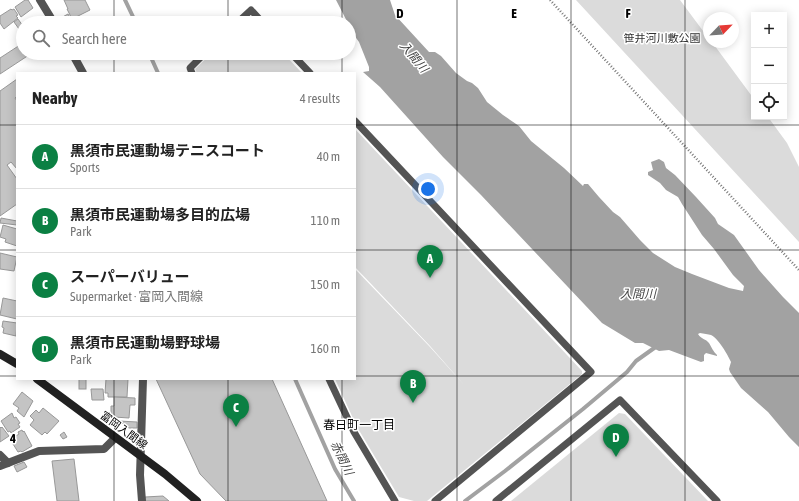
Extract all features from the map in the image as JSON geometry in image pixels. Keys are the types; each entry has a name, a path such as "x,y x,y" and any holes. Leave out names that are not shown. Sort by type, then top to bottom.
{"main road":[{"path":"0,354 16,363"},
{"name":"富岡入間線","path":"38,380 141,456 197,501"}],"street":[{"path":"40,0 50,16"},
{"path":"76,60 82,72"},
{"path":"142,501 141,456 143,380"},
{"path":"0,455 4,464 39,451 104,449 115,438"}],"lane":[{"path":"245,16 251,10 257,16"},
{"path":"192,72 190,68 198,60"},
{"path":"298,60 309,72"},
{"path":"356,122 591,372 435,501"},
{"path":"329,380 354,432 395,501"},
{"path":"496,501 620,400 717,501"}],"path":[{"path":"550,0 799,270"}],"green space":[{"name":"笹井河川敷公園","path":"576,0 680,0 703,31 703,48 716,48 751,95 751,120 770,120 787,143 799,167 799,242"},
{"path":"205,60 290,60 301,72 196,72 195,69"},
{"path":"356,130 582,371 582,374 427,501 414,501 399,497 357,427 335,380 356,380 356,270 430,347 465,386 430,346 356,268"},
{"path":"619,413 625,414 708,501 511,501"}],"water":[{"name":"入間川","path":"336,0 390,0 395,15 429,52 435,52 441,56 456,73 478,88 487,102 519,126 531,141 583,186 584,184 588,184 653,253 675,267 729,288 743,291 744,286 733,275 702,235 678,197 666,190 660,183 648,175 648,172 653,170 651,162 659,159 664,162 666,168 675,175 696,197 715,218 718,224 734,235 759,270 799,313 799,447 768,412 741,388 730,372 729,369 731,362 728,355 720,343 711,335 698,334 709,343 717,356 706,353 704,355 704,361 701,362 669,350 659,351 643,343 635,343 602,323 443,157 380,87 363,72 369,71 369,67 356,38 356,16 344,16"}],"building":[{"path":"25,0 28,0 33,8 20,16 15,7"},
{"path":"64,0 85,0 90,10 78,16 70,16"},
{"path":"11,9 14,9 18,15 16,16 16,20 4,29 0,23 0,16"},
{"path":"16,48 16,60 21,60 0,74 0,58"},
{"path":"16,80 16,168 11,162 7,165 16,178 16,205 0,216 0,91"},
{"path":"1,218 16,221 16,225 0,223"},
{"path":"3,225 16,229 16,246 5,242 6,239 0,237"},
{"path":"0,253 16,257 14,271 0,269"},
{"path":"3,298 16,301 16,319 0,315"},
{"path":"3,321 16,323 16,336 3,333 4,328 2,327"},
{"path":"79,380 86,380 86,389 79,389"},
{"path":"106,380 128,380 127,397 108,397 108,393 105,393"},
{"path":"156,380 272,380 327,501 226,501 200,474"},
{"path":"91,389 103,389 104,400 92,400"},
{"path":"22,392 33,401 24,417 17,411 19,408 13,404"},
{"path":"114,397 135,398 135,405 130,405 129,418 114,417 115,415 111,415 111,406 114,406"},
{"path":"43,408 59,421 47,434 45,432 42,435 30,425 34,420 30,416 36,410 39,413"},
{"path":"12,413 14,418 16,417 20,423 18,424 20,427 11,433 10,431 8,432 1,421"},
{"path":"119,421 137,422 137,428 129,428"},
{"path":"0,427 2,427 9,436 0,442"},
{"path":"22,430 32,446 22,452 18,452 13,444 16,442 13,438"},
{"path":"64,432 67,437 63,439 60,435"},
{"path":"74,459 79,501 57,501 52,461"},
{"path":"24,462 27,467 17,472 14,466"},
{"path":"163,496 169,501 145,501 145,497"}],"waterway":[{"name":"赤間川","path":"125,0 133,16"},
{"name":"赤間川","path":"152,60 158,72"},
{"path":"465,501 583,409 627,372 636,361 657,346"},
{"name":"赤間川","path":"295,380 335,469 354,501"}],"place":[{"name":"黒須市民運動場テニスコート","path":"430,278"},
{"name":"黒須市民運動場多目的広場","path":"413,403"},
{"name":"スーパーバリュー","path":"236,427"},
{"name":"黒須市民運動場野球場","path":"616,457"}],"district":[{"name":"春日町一丁目","path":"359,425"}]}
